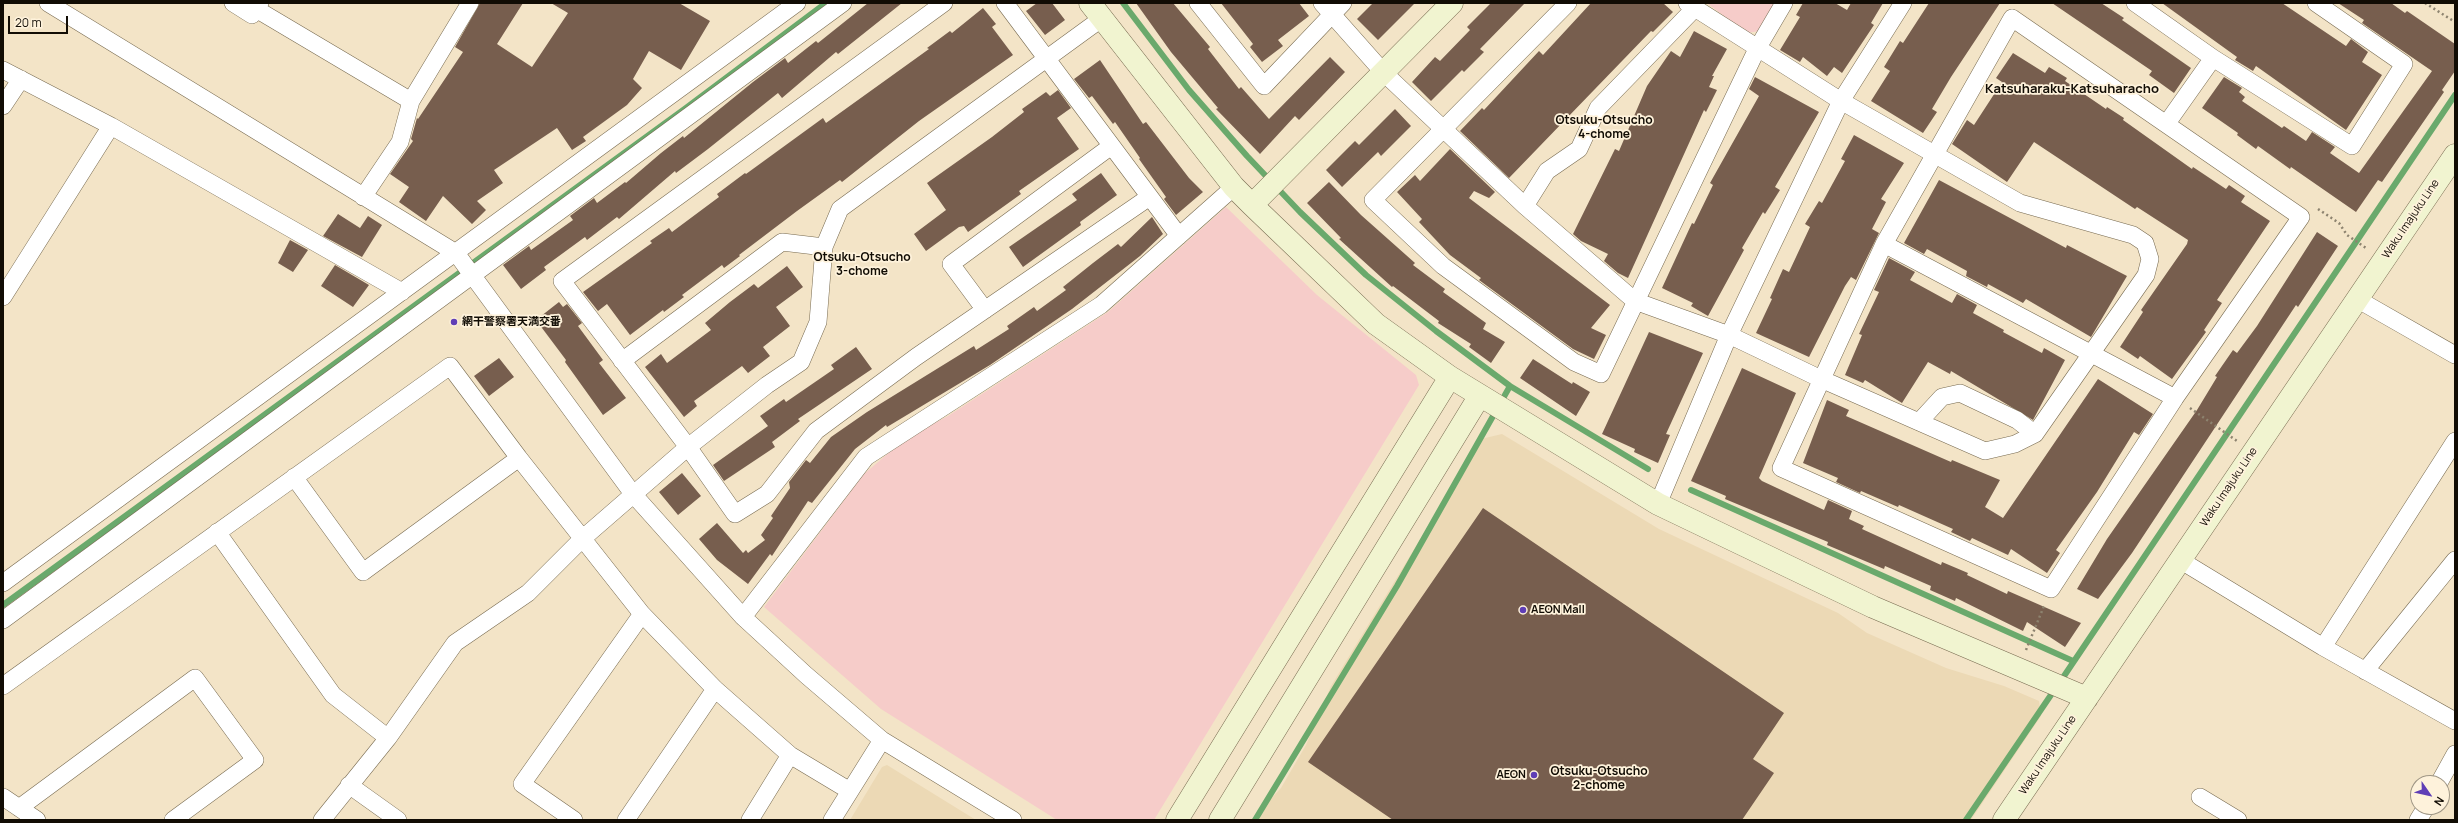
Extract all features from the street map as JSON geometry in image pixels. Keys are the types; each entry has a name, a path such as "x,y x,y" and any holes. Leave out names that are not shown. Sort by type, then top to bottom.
{"street":[{"path":"48,3 456,253 633,494 743,617 806,675 882,740 1013,820"},
{"path":"233,3 252,15 258,6 411,101"},
{"path":"363,197 400,142 411,101 470,3"},
{"path":"3,583 797,3"},
{"path":"3,620 472,274 843,3"},
{"path":"944,3 562,282 688,447 735,514 767,494 816,431 985,310 1148,198"},
{"path":"1005,3 1148,198 1179,236"},
{"path":"1198,3 1264,86 1327,9 1343,3"},
{"path":"1252,206 1452,3"},
{"path":"1568,3 1444,130 1373,200 1443,266 1574,362 1601,374 1757,49 1784,3"},
{"path":"1658,504 1729,335 1841,101 1903,3"},
{"path":"2135,3 2213,58 2352,146 2404,64 2316,3"},
{"path":"1327,9 1384,73 1444,130 1525,206 1635,301 1729,335 1821,379 1985,451 2015,444 2035,434 2146,275 2150,259 2145,243 2133,235 2020,203 1841,101 1690,6 1598,108 1579,149 1547,171 1525,206"},
{"path":"322,820 388,738 455,643 528,593 582,539 688,447 767,385 801,362 818,322 824,247 840,209 1046,59 1095,11 1234,187 1252,206 1376,324 1450,377 1479,397 1658,504 1873,607 2087,698"},
{"path":"2012,18 2167,123 2301,217 2175,398 2051,589 1781,468 1884,244 2012,18"},
{"path":"2167,123 2213,58"},
{"path":"3,70 111,126 402,292"},
{"path":"3,106 21,79"},
{"path":"3,297 111,126"},
{"path":"985,310 951,264 1110,147"},
{"name":"Waku Imajuku Line","path":"2004,820 2455,155"},
{"path":"743,617 866,457 1101,305 1234,187"},
{"path":"622,361 782,242 824,247"},
{"path":"1884,244 2175,398"},
{"path":"2357,298 2455,355"},
{"path":"3,686 450,366 519,458 642,614 715,689 790,754 850,791"},
{"path":"1177,820 1450,377"},
{"path":"1919,422 1942,397 1960,393 2017,420 2035,434"},
{"path":"1220,820 1479,397"},
{"path":"2322,647 2455,441"},
{"path":"294,477 363,572 519,458"},
{"path":"217,532 333,695 388,738"},
{"path":"2180,560 2322,647 2455,721"},
{"path":"2365,671 2455,560"},
{"path":"574,820 522,784 642,614"},
{"path":"19,808 195,678 255,760 172,820"},
{"path":"626,820 715,689"},
{"path":"832,820 882,740"},
{"path":"750,820 790,754"},
{"path":"2443,775 2455,754"},
{"path":"350,785 398,820"},
{"path":"3,797 37,820"},
{"path":"2200,797 2238,820"}],"path":[{"path":"2425,3 2455,22"},
{"path":"2347,235 2368,250"},
{"path":"2175,398 2232,437"},
{"path":"2025,652 2051,589"}],"shaded area":[{"path":"1707,3 1776,3 1760,31 1746,33"},
{"path":"1226,207 1317,295 1416,375 1419,385 1154,820 1057,820 881,709 764,607 864,474 905,439 948,416 1108,312"},
{"path":"1502,434 1659,529 1838,613 1867,633 1946,668 2004,686 2039,701 2041,716 1971,820 1251,820 1281,788 1306,745 1331,686 1481,439"},
{"path":"887,765 976,820 850,820 882,767"}],"building":[{"path":"480,3 523,3 497,44 532,67 568,13 551,3 679,3 710,21 681,70 649,51 633,79 642,88 627,105 583,137 586,141 572,150 557,128 494,170 503,183 477,201 486,210 472,224 443,196 426,221 399,202 409,187 390,174 413,141 411,139 417,118 418,119 463,52 455,47"},
{"path":"868,3 902,3 838,54 836,52 782,98 778,93 708,149 676,173 675,171 619,219 617,217 587,240 585,237 544,267 546,270 521,289 503,265 529,246 531,250 573,220 570,216 594,198 597,203 625,182 626,183 661,153 683,136 684,138 785,58 788,63 816,41 818,43"},
{"path":"1037,3 1052,3 1065,20 1045,35 1026,11"},
{"path":"1136,3 1173,3 1210,47 1208,49 1239,89 1241,87 1269,119 1330,57 1345,72 1299,120 1295,116 1260,154 1216,109 1218,108 1171,52"},
{"path":"1221,3 1299,3 1309,16 1278,40 1283,46 1262,62 1250,47 1253,44"},
{"path":"1373,3 1415,3 1378,40 1357,19"},
{"path":"1491,3 1525,3 1480,49 1484,52 1464,72 1462,70 1431,101 1412,82 1435,57 1440,61 1470,30 1467,27"},
{"path":"1591,3 1663,3 1673,12 1653,32 1651,31 1509,178 1460,131 1482,108 1484,110 1539,51 1543,55"},
{"path":"1803,3 1835,3 1847,10 1851,3 1883,3 1871,23 1874,25 1842,73 1834,67 1827,76 1803,57 1800,62 1780,50 1800,17 1796,15"},
{"path":"1929,3 2000,3 1951,77 1932,109 1937,112 1923,133 1871,101 1890,71 1884,67 1900,41 1903,43"},
{"path":"2052,3 2101,3 2124,18 2122,20 2191,68 2174,93 2149,75 2152,71"},
{"path":"2162,3 2282,3 2346,46 2351,39 2368,52 2362,62 2382,75 2346,130 2256,66 2253,71 2235,60 2237,57"},
{"path":"2338,3 2391,3 2405,13 2407,11 2455,44 2455,71 2442,90 2444,92 2382,182 2378,180 2356,212 2291,167 2290,169 2258,146 2256,149 2237,135 2238,133 2202,108 2224,77 2242,88 2239,92 2245,97 2242,101 2282,128 2284,126 2306,141 2312,132 2335,147 2330,153 2359,173 2432,71 2362,23 2364,20"},
{"path":"983,8 996,24 992,27 1013,55 919,121 842,182 840,180 797,211 724,268 722,265 682,295 684,297 664,312 663,310 630,335 607,304 598,311 583,292 652,243 650,241 669,228 672,232 719,197 717,194 745,173 746,174 823,118 826,123 929,49 927,48 950,31 952,33"},
{"path":"1694,31 1727,49 1712,76 1714,76 1709,87 1717,90 1706,112 1704,110 1628,278 1618,273 1604,261 1608,254 1581,241 1573,234 1615,149 1619,151 1647,86 1671,51 1680,57"},
{"path":"2013,53 2045,73 2049,67 2067,78 2065,81 2106,109 2107,107 2124,118 2123,120 2192,169 2193,167 2226,189 2229,185 2245,196 2241,202 2270,221 2217,300 2222,303 2204,330 2206,332 2172,379 2140,356 2138,359 2120,347 2143,312 2141,310 2187,244 2188,240 2137,207 2135,209 2034,142 2007,182 1952,144 1967,120 1974,125 2002,82 1996,78"},
{"path":"1100,60 1143,124 1146,122 1189,178 1203,192 1176,215 1164,199 1166,197 1115,122 1113,124 1092,96 1089,98 1074,79"},
{"path":"1755,77 1819,112 1775,187 1780,190 1765,214 1763,212 1742,248 1744,250 1708,316 1691,306 1693,303 1662,288 1692,223 1694,224 1713,185 1710,183 1759,96 1749,89"},
{"path":"1058,90 1071,108 1057,118 1079,149 1019,191 1021,194 968,232 964,226 959,227 926,251 914,234 946,210 927,183 992,137 1024,112 1022,109 1046,92 1050,96"},
{"path":"1395,109 1411,126 1381,156 1378,152 1342,187 1326,170 1355,141 1359,145"},
{"path":"1854,135 1904,163 1881,199 1886,202 1872,229 1879,233 1856,280 1851,277 1845,286 1809,357 1756,333 1772,299 1770,298 1783,269 1789,272 1810,227 1805,224 1819,201 1822,203 1845,161 1841,159"},
{"path":"1450,149 1495,192 1489,198 1474,191 1469,198 1610,305 1591,328 1606,335 1594,359 1573,349 1479,280 1481,278 1450,255 1419,222 1422,219 1397,192 1415,175 1420,181"},
{"path":"1101,173 1117,195 1080,222 1081,225 1023,267 1009,247 1077,200 1072,194"},
{"path":"1939,180 2066,248 2067,245 2127,276 2091,337 2026,299 2023,303 1988,284 1987,287 1966,276 1967,271 1927,249 1924,254 1904,243"},
{"path":"1329,182 1361,215 1415,263 1413,265 1445,289 1443,292 1486,323 1483,329 1505,342 1491,363 1469,347 1471,344 1438,323 1439,321 1393,286 1392,287 1339,239 1341,238 1307,203"},
{"path":"338,214 360,228 368,216 382,225 362,257 323,236"},
{"path":"1152,217 1163,234 1140,256 1072,309 990,365 887,427 886,425 855,449 812,503 808,501 772,556 770,554 748,584 717,560 699,539 717,523 743,553 746,550 748,553 765,540 761,535 773,518 771,516 790,488 789,482 806,460 810,463 831,437 867,412 974,346 976,350 1009,329 1007,326 1034,307 1037,311 1066,290 1063,287 1093,263 1118,244 1121,247"},
{"path":"2317,232 2338,246 2298,307 2296,305 2132,553 2098,599 2077,589 2107,539 2197,410 2217,377 2215,376 2233,350 2237,353 2257,326"},
{"path":"290,240 308,250 293,272 278,263"},
{"path":"1889,258 1915,272 1910,280 1952,303 1957,294 1977,305 1973,313 2004,330 2003,332 2042,353 2044,348 2065,360 2033,420 1951,371 1950,374 1928,362 1902,403 1865,380 1863,383 1845,375 1862,335 1859,334 1879,292 1874,290"},
{"path":"335,265 369,285 353,307 321,286"},
{"path":"787,266 803,287 776,307 790,326 763,347 770,356 748,373 742,366 694,401 697,406 684,417 645,367 661,354 667,363 711,330 705,323 730,302 754,284 758,288"},
{"path":"559,302 563,307 567,304 582,323 578,326 603,360 599,363 626,398 603,415 565,362 566,360 536,320"},
{"path":"1649,332 1703,353 1666,434 1670,435 1658,463 1634,452 1635,449 1602,434"},
{"path":"856,347 872,369 798,419 800,421 772,442 775,447 724,481 713,465 768,426 760,416 784,399 786,402 834,369 831,365"},
{"path":"499,358 514,377 489,396 474,376"},
{"path":"1533,359 1572,384 1573,382 1590,392 1576,416 1520,378"},
{"path":"1742,368 1796,393 1759,478 1762,481 1824,510 1828,500 1852,511 1849,519 1864,526 1862,529 1941,565 1942,562 1968,573 1967,575 2007,594 2008,591 2081,623 2065,647 2027,622 2023,631 1956,598 1955,601 1930,590 1931,586 1885,566 1884,569 1827,545 1828,542 1725,499 1726,496 1691,481"},
{"path":"2098,379 2153,414 2139,435 2134,432 2097,492 2056,550 2060,553 2047,573 2011,549 2008,555 1972,538 1970,541 1951,532 1953,529 1899,505 1898,507 1861,491 1860,493 1836,482 1838,478 1803,463 1827,400 1849,410 1846,416 1951,462 1952,460 2000,480 1985,507 2003,518"},
{"path":"682,473 701,496 678,515 659,492"},
{"name":"AEON Mall","path":"1483,508 1784,713 1753,759 1774,773 1742,820 1393,820 1308,762"}],"waterway":[{"path":"3,605 686,108 826,3"},
{"path":"1123,3 1189,90 1247,156 1300,212 1366,275 1436,331 1510,386 1648,469"},
{"path":"2060,682 2455,95"},
{"path":"1255,820 1397,586 1510,386"},
{"path":"1691,490 2073,661"},
{"path":"1966,820 2055,689"}],"place":[{"name":"網干警察署天満交番","path":"454,322"},
{"name":"AEON Mall","path":"1523,610"},
{"name":"AEON","path":"1534,775"}],"district":[{"name":"Katsuharaku-Katsuharacho","path":"2072,89"},
{"name":"Otsuku-Otsucho 4-chome","path":"1604,128"},
{"name":"Otsuku-Otsucho 3-chome","path":"862,265"},
{"name":"Otsuku-Otsucho 2-chome","path":"1599,779"}]}
